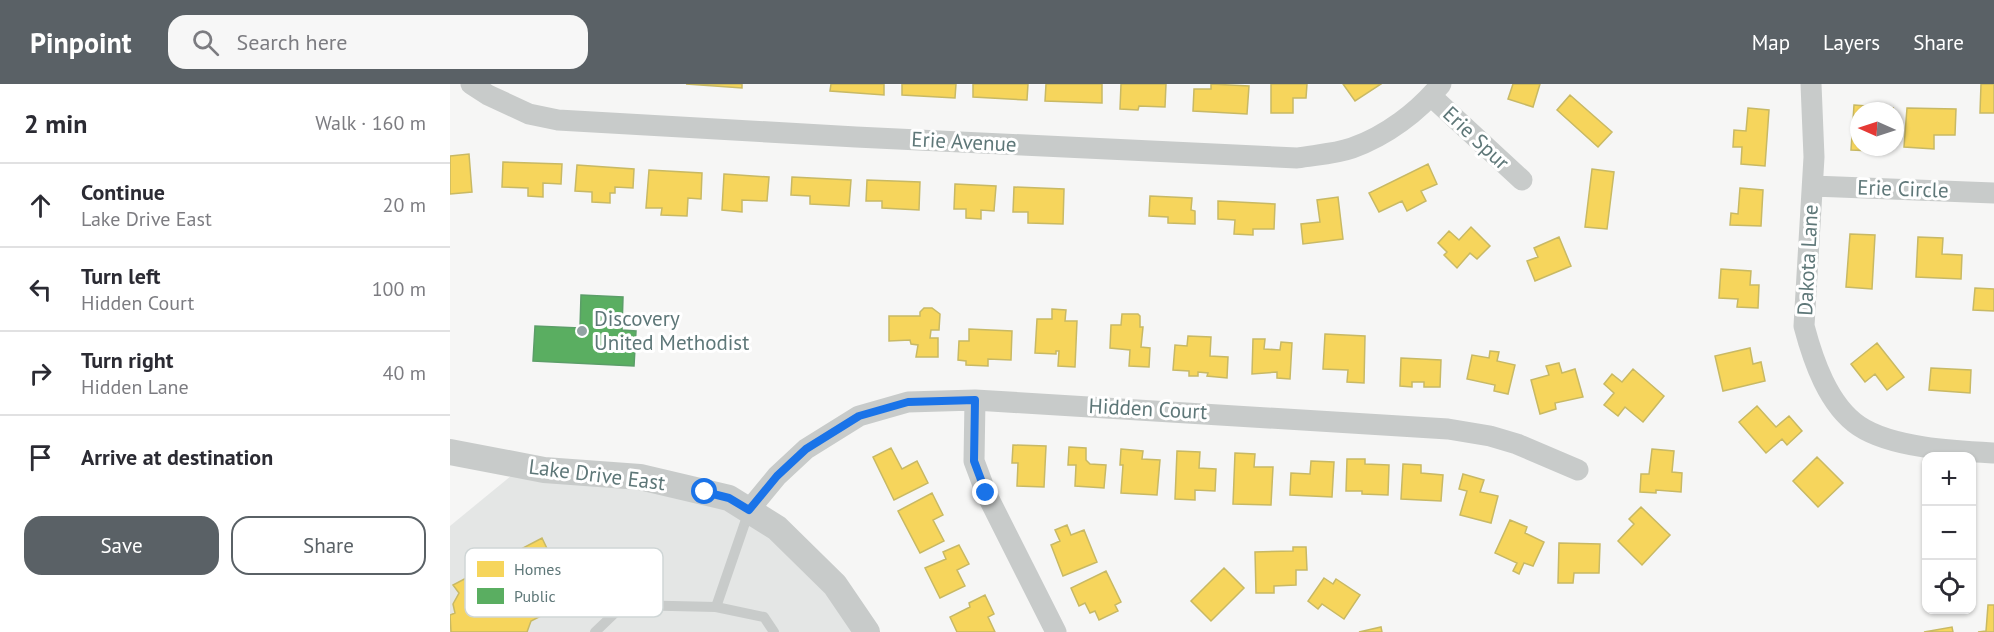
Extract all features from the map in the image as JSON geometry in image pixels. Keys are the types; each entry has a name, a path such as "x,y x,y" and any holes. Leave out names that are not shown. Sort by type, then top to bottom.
{"street":[{"name":"Erie Avenue","path":"471,84 529,114 558,120 1297,158 1351,149 1394,128 1436,90"},
{"name":"Dakota Lane","path":"1811,84 1814,157 1804,326 1822,379 1838,405 1858,426 1885,438 1946,451 1994,453"},
{"name":"Erie Spur","path":"1436,90 1522,180"},
{"name":"Erie Circle","path":"1813,186 1994,193"},
{"name":"Hidden Court","path":"749,510 777,476 806,449 859,416 908,402 975,400 1448,429 1490,436 1517,444 1578,470"},
{"path":"975,400 974,461 986,493 1056,632"},
{"name":"Lake Drive East","path":"450,452 544,470 640,477 729,498 777,528 835,585 867,632"}],"lane":[{"path":"716,607 749,510"},
{"path":"663,606 716,607 764,617 774,632"},
{"path":"595,632 611,617"}],"shaded area":[{"path":"523,466 732,500 865,632 450,632 450,526"}],"building: Homes":[{"path":"686,84 742,84 742,88"},
{"path":"831,84 884,84 884,95 830,91"},
{"path":"902,84 956,84 955,98 902,95"},
{"path":"973,84 1028,84 1027,100 973,97"},
{"path":"1046,84 1102,84 1102,103 1045,101"},
{"path":"1121,84 1166,84 1165,107 1139,106 1138,110 1120,109"},
{"path":"1211,84 1249,86 1247,114 1193,111 1194,89 1211,89"},
{"path":"1271,84 1307,84 1306,98 1293,98 1293,113 1271,113"},
{"path":"1343,84 1381,84 1355,101"},
{"path":"1513,84 1540,84 1533,107 1508,99"},
{"path":"1981,84 1994,84 1994,113 1980,113"},
{"path":"1570,95 1612,132 1598,147 1557,110"},
{"path":"1748,108 1769,110 1765,166 1741,164 1742,147 1733,147 1734,130 1746,131"},
{"path":"1907,108 1956,109 1955,135 1934,135 1934,149 1904,147"},
{"path":"469,154 472,192 450,194 450,156"},
{"path":"503,162 562,164 561,184 543,183 543,197 528,196 528,188 502,187"},
{"path":"1428,164 1437,184 1421,191 1426,201 1407,211 1402,201 1379,212 1369,193"},
{"path":"577,165 634,169 633,188 615,187 615,193 610,193 610,203 592,202 592,192 575,191"},
{"path":"1592,169 1614,172 1607,229 1585,227"},
{"path":"649,170 702,173 701,199 688,198 687,216 661,215 662,208 646,208"},
{"path":"724,174 769,177 767,201 742,200 742,212 722,210"},
{"path":"792,177 851,180 849,206 810,204 810,196 791,195"},
{"path":"867,180 920,182 919,210 882,208 882,201 866,201"},
{"path":"955,184 996,186 994,211 981,210 981,219 966,218 966,209 954,209"},
{"path":"1014,187 1064,189 1063,224 1028,223 1028,212 1013,212"},
{"path":"1740,188 1763,190 1761,226 1730,225 1731,213 1738,214"},
{"path":"1150,196 1192,198 1191,210 1195,211 1195,224 1168,223 1168,217 1149,216"},
{"path":"1338,197 1343,239 1303,244 1301,224 1320,222 1317,200"},
{"path":"1218,201 1275,204 1274,229 1253,229 1253,235 1234,234 1235,220 1218,219"},
{"path":"1471,227 1490,246 1477,259 1470,253 1457,268 1444,255 1447,252 1438,243 1449,231 1459,240"},
{"path":"1850,234 1875,235 1872,289 1846,287"},
{"path":"1559,237 1571,266 1535,281 1527,261 1538,257 1534,248"},
{"path":"1918,237 1943,238 1942,254 1962,255 1961,279 1916,277"},
{"path":"1721,269 1751,271 1750,285 1759,285 1758,308 1737,307 1738,299 1719,298"},
{"path":"1975,288 1994,289 1994,311 1973,310"},
{"path":"924,308 932,308 940,314 939,330 931,330 930,338 938,338 938,357 916,357 918,345 911,344 910,340 889,341 889,316 920,316"},
{"path":"1052,309 1066,310 1065,321 1077,321 1075,367 1058,366 1059,351 1056,351 1056,354 1035,353 1037,319 1052,319"},
{"path":"1122,314 1140,316 1140,327 1143,327 1141,347 1150,348 1149,367 1129,366 1130,350 1110,348 1111,325 1121,325"},
{"path":"969,329 1012,331 1011,360 988,359 988,366 966,365 966,361 958,360 959,341 969,341"},
{"path":"1325,334 1365,336 1364,383 1347,382 1348,370 1323,369"},
{"path":"1188,336 1211,337 1210,356 1228,357 1227,378 1207,376 1208,373 1198,372 1198,376 1189,376 1189,371 1173,370 1175,345 1187,346"},
{"path":"1253,339 1265,339 1264,349 1280,350 1281,342 1292,343 1290,379 1277,378 1277,372 1252,374"},
{"path":"1877,343 1904,377 1887,390 1875,374 1865,382 1851,364"},
{"path":"1750,348 1753,364 1761,362 1765,381 1723,391 1715,356"},
{"path":"1490,351 1499,352 1497,361 1515,365 1508,394 1494,391 1495,385 1467,379 1472,355 1489,358"},
{"path":"1401,358 1441,360 1440,387 1424,387 1424,382 1412,382 1412,387 1400,386"},
{"path":"1559,363 1562,373 1575,369 1583,397 1555,403 1556,409 1540,414 1531,380 1549,375 1546,366"},
{"path":"1931,368 1971,370 1970,393 1929,390"},
{"path":"1633,369 1664,396 1643,422 1625,407 1618,416 1604,405 1614,393 1604,384 1612,374 1622,382"},
{"path":"1757,406 1776,427 1789,416 1802,431 1787,445 1782,439 1766,453 1739,422"},
{"path":"1013,445 1046,446 1044,487 1017,486 1018,463 1012,463"},
{"path":"1069,447 1086,448 1086,460 1090,464 1106,465 1104,488 1075,486 1076,465 1068,465"},
{"path":"891,448 902,469 917,461 928,483 894,500 873,457"},
{"path":"1121,449 1143,451 1142,459 1160,460 1157,495 1121,493 1123,465 1120,465"},
{"path":"1652,449 1674,451 1672,472 1682,473 1681,492 1656,490 1656,493 1640,492 1641,474 1649,474"},
{"path":"1177,451 1200,452 1199,468 1216,469 1215,491 1195,490 1195,500 1175,499"},
{"path":"1235,453 1255,454 1254,467 1273,467 1271,505 1233,504"},
{"path":"1817,457 1843,483 1818,507 1793,481"},
{"path":"1347,459 1365,459 1365,464 1389,465 1388,495 1346,491"},
{"path":"1311,461 1334,462 1332,497 1290,495 1291,473 1310,474"},
{"path":"1403,464 1421,465 1421,473 1443,475 1441,501 1401,499"},
{"path":"1463,474 1484,480 1480,492 1498,496 1491,523 1460,515 1467,491 1459,489"},
{"path":"932,493 943,515 933,520 944,541 920,553 898,511"},
{"path":"1641,507 1670,535 1642,565 1618,541 1634,524 1629,519"},
{"path":"1510,520 1527,527 1525,533 1544,542 1533,566 1524,563 1519,574 1513,571 1517,563 1495,553"},
{"path":"1067,525 1071,535 1084,530 1097,562 1063,576 1051,545 1060,541 1055,530"},
{"path":"542,538 547,548 523,548"},
{"path":"1559,543 1600,544 1599,573 1574,573 1573,583 1558,583"},
{"path":"959,545 969,564 957,570 965,586 940,598 925,568 946,559 943,552"},
{"path":"1293,547 1306,547 1307,570 1296,570 1296,585 1274,586 1274,593 1256,593 1255,552 1293,551"},
{"path":"1224,568 1244,588 1211,621 1191,601"},
{"path":"1106,571 1121,602 1115,605 1118,611 1099,620 1095,611 1090,613 1085,603 1079,606 1071,588"},
{"path":"1324,578 1333,584 1336,579 1360,595 1344,619 1322,604 1318,609 1308,601"},
{"path":"465,579 465,617 539,617 531,621 527,632 451,632 450,615 455,613 453,604 459,593 453,585"},
{"path":"985,595 994,614 988,617 995,632 957,632 950,617 970,607 969,603"},
{"path":"1988,605 1994,605 1994,632 1978,632 1986,631"},
{"path":"1381,627 1382,632 1359,632"},
{"path":"1952,627 1953,632 1924,632"}],"building: Public":[{"name":"Discovery United Methodist","path":"581,295 623,297 622,330 636,331 634,366 533,361 535,326 580,328"}],"place":[{"name":"Discovery United Methodist","path":"582,331"}],"route":[{"path":"705,492 729,498 749,510 777,476 806,449 859,416 908,402 975,400 974,461 986,493"}]}
